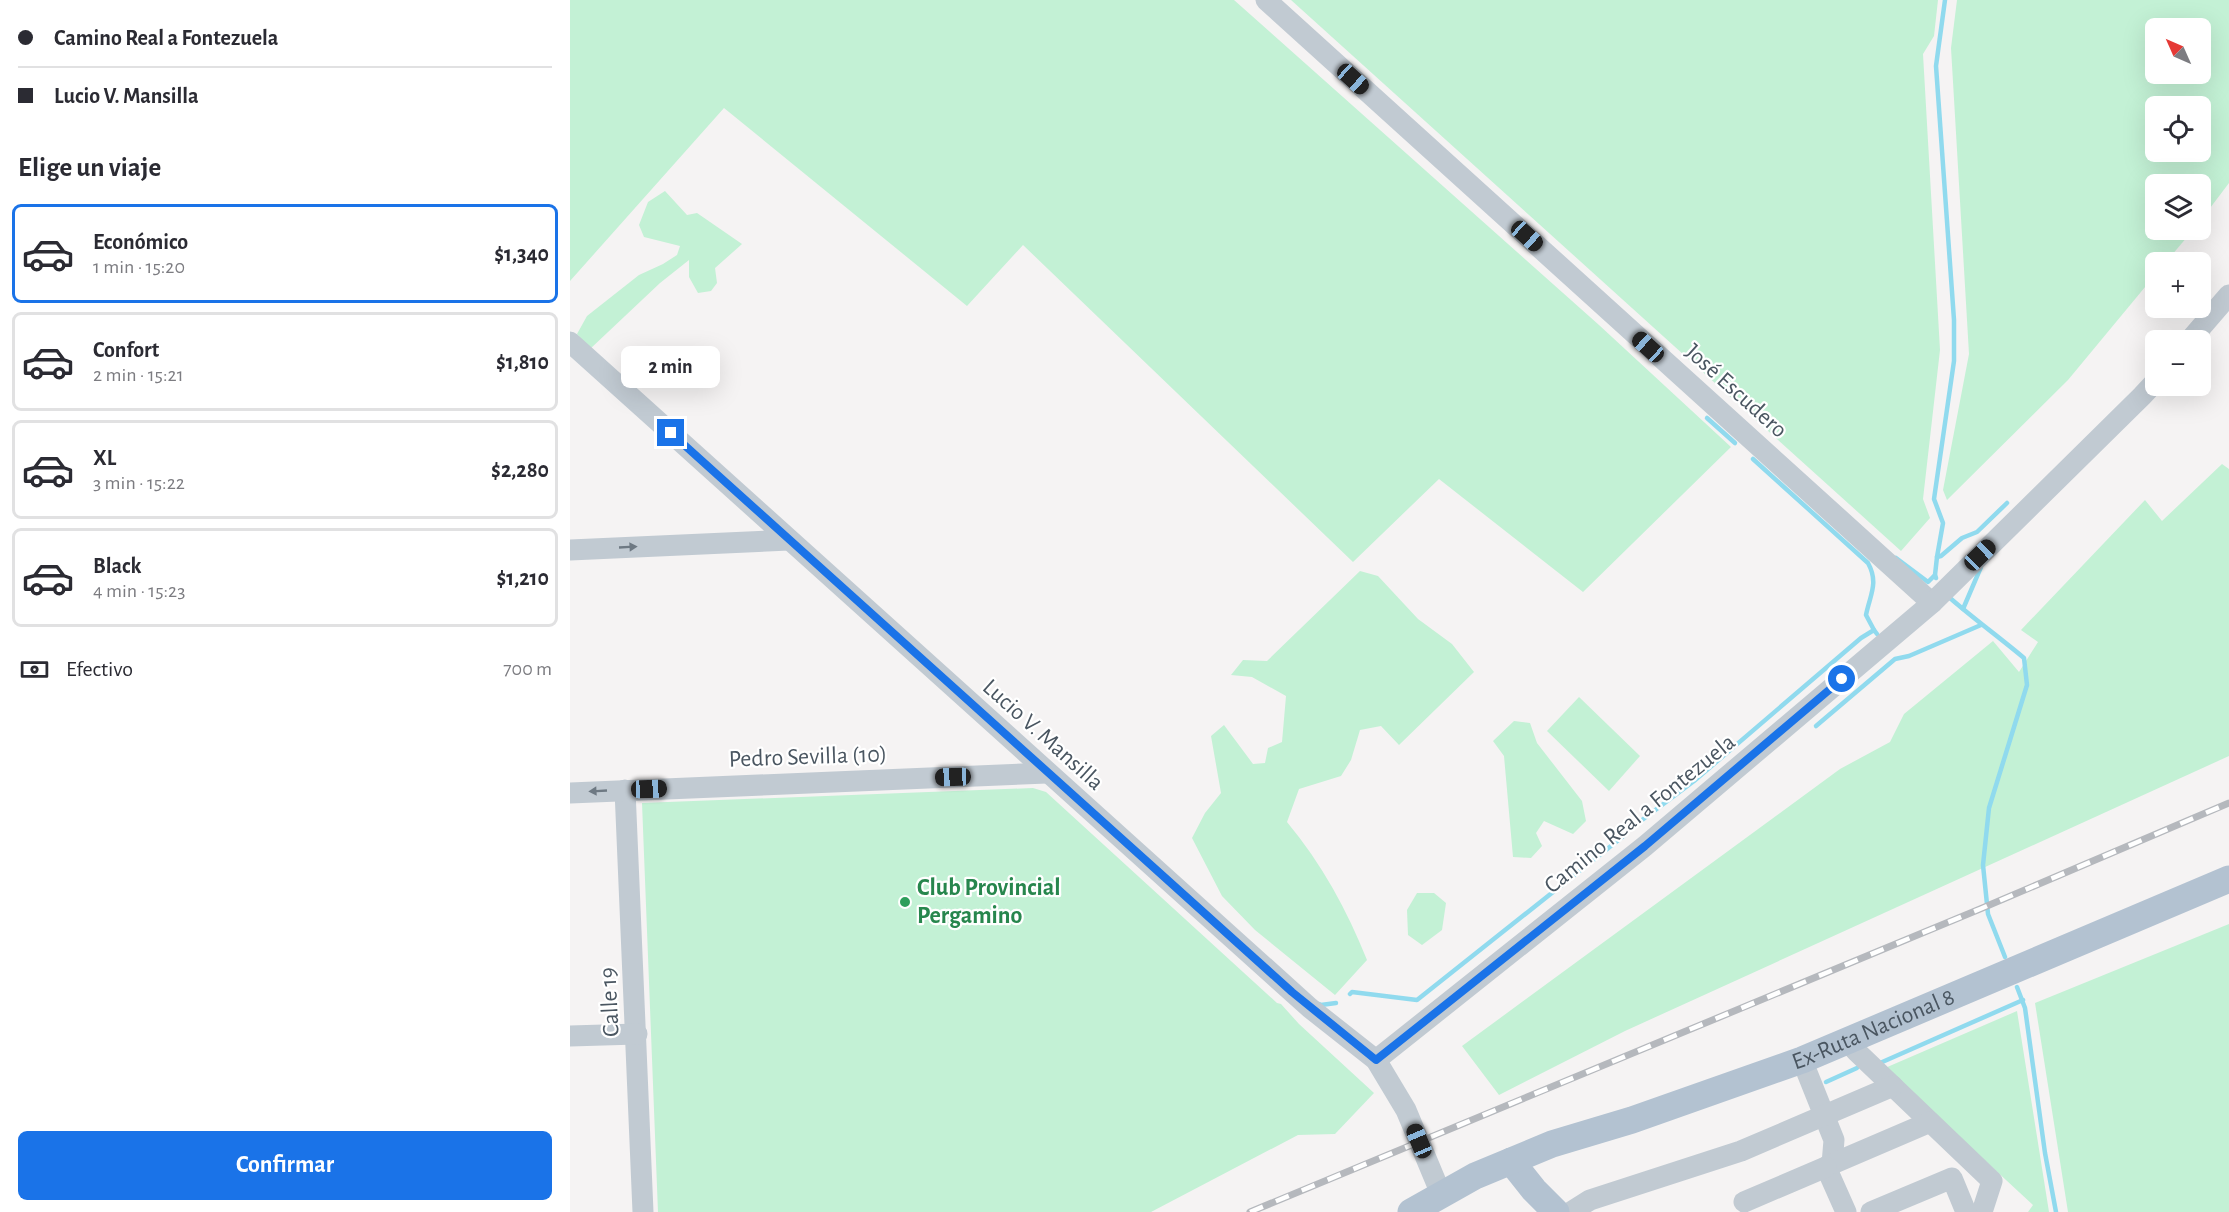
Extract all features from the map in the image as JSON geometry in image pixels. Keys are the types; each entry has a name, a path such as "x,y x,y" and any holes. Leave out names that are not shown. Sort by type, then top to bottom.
{"main road":[{"name":"Ex-Ruta Nacional 8","path":"1411,1212 1441,1194 1552,1144 1632,1120 1802,1060 2229,879"},
{"path":"1511,1161 1534,1190 1557,1212"}],"street":[{"name":"José Escudero","path":"1266,0 1932,603"},
{"path":"2199,330 2229,295"},
{"name":"Lucio V. Mansilla","path":"570,342 1310,1008 1376,1060 1406,1110 1441,1194"},
{"name":"Camino Real a Fontezuela","path":"1376,1060 1645,846 1932,603 2145,393"},
{"path":"570,550 789,540"},
{"name":"Pedro Sevilla (10)","path":"570,793 1047,773"},
{"name":"Calle 19","path":"625,790 643,1212"},
{"path":"570,1036 637,1034"},
{"path":"1847,1041 1992,1181 1982,1212"},
{"path":"1802,1060 1834,1140 1829,1166 1846,1212"},
{"path":"1571,1212 1590,1200 1741,1151 1893,1086"},
{"path":"1744,1202 1930,1122"},
{"path":"1870,1212 1952,1178 1966,1212"}],"green space":[{"path":"570,0 1234,0 1599,325 1731,447 1583,592 1439,479 1353,562 1023,245 967,306 724,108 570,281"},
{"path":"1291,0 1938,0 1934,36 1923,54 1940,350 1923,499 1930,518 1901,551"},
{"path":"1957,0 2229,0 2229,183 2211,207 2211,174 2145,174 2145,240 2185,240 2174,252 2145,252 2145,287 2068,380 1947,500 1943,490 1969,354 1951,48"},
{"path":"665,191 687,215 697,213 742,244 715,268 717,283 711,291 698,293 689,277 689,260 660,283 590,349 577,334 587,316 639,275 677,255 680,246 644,237 639,225 648,202"},
{"path":"2222,464 2229,469 2229,756 1625,1031 1499,1095 1462,1046 1840,769 1890,742 1904,714 1993,641 2019,672 2038,642 2021,630 2145,500 2162,521"},
{"path":"1360,571 1378,576 1418,619 1452,644 1474,672 1399,745 1381,726 1360,730 1351,760 1341,776 1299,789 1287,822 1333,888 1367,960 1335,995 1255,930 1222,896 1192,838 1205,813 1221,793 1211,736 1224,725 1253,764 1265,763 1268,748 1282,742 1286,696 1252,677 1231,675 1243,660 1267,661"},
{"path":"1579,697 1640,756 1609,791 1547,731"},
{"path":"1514,721 1530,723 1537,743 1582,801 1586,821 1573,834 1544,821 1536,833 1542,846 1531,858 1513,857 1504,756 1493,741"},
{"name":"Club Provincial Pergamino","path":"1033,788 1046,792 1277,1003 1281,1004 1299,1024 1374,1093 1335,1134 1298,1135 1151,1212 658,1212 642,803"},
{"path":"1417,893 1434,893 1446,903 1442,930 1422,945 1408,935 1407,910"},
{"path":"2229,924 2229,1212 2068,1212 2035,1003"},
{"path":"2017,1011 2049,1212 2028,1212 2033,1205 1885,1068"}],"waterway":[{"path":"1936,578 1943,523 1934,499 1954,361 1954,320 1936,66 1945,0"},
{"path":"1707,418 1735,443"},
{"path":"1753,459 1868,563 1873,583 1866,615 1874,630"},
{"path":"1937,557 1962,538 1977,532 2007,503"},
{"path":"1896,558 1928,582 1935,575"},
{"path":"1963,609 1981,567"},
{"path":"1950,598 2024,658 2027,685 1989,808 1983,865 1988,914 2005,957"},
{"path":"1816,726 1895,659 1909,656 1981,625"},
{"path":"1642,820 1694,781 1861,638 1874,630 1877,634"},
{"path":"1350,994 1352,992 1417,1000 1626,834"},
{"path":"2017,987 2025,1008 2045,1153 2056,1212"},
{"path":"1880,1063 2023,1000"},
{"path":"1319,1004 1336,1003"},
{"path":"1826,1082 1857,1068"}],"railway":[{"path":"1250,1212 1980,909 2229,803"}],"place":[{"name":"Club Provincial Pergamino","path":"905,902"}],"route":[{"path":"671,433 1292,992 1376,1060 1645,846 1842,679"}]}
